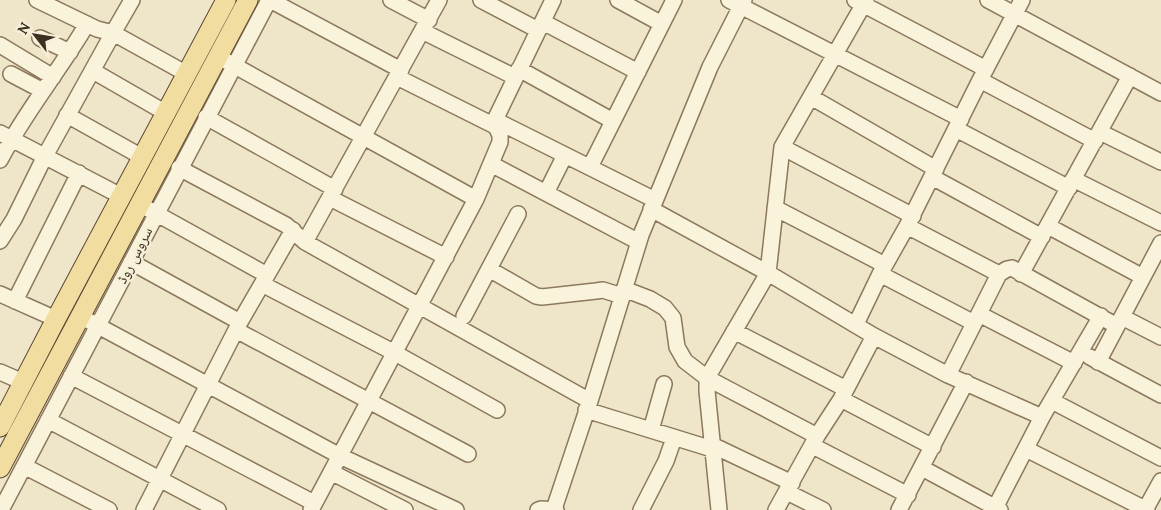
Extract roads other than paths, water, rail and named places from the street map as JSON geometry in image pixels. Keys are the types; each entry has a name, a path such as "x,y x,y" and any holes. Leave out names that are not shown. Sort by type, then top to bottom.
{"main road":[{"path":"0,427 226,0"},
{"path":"0,468 81,317 148,209 226,61 248,0"}],"street":[{"path":"37,0 97,29 112,33 187,74"},
{"path":"0,240 14,219 45,156 132,0"},
{"path":"270,0 399,73 495,123 590,167 874,336 948,374 1042,417"},
{"name":"سروس روڈ","path":"2,510 131,262 148,209 179,168 206,117 226,61 270,0"},
{"path":"391,0 425,25 613,120"},
{"path":"305,242 440,0"},
{"path":"481,0 638,72"},
{"path":"71,376 183,434 312,507 476,199 500,142 500,135 495,123 553,0"},
{"path":"618,0 662,24"},
{"path":"590,167 674,0"},
{"path":"988,0 1161,93"},
{"path":"856,324 1022,0"},
{"path":"538,510 555,509 639,242 738,2 958,124 1071,184 1161,223"},
{"path":"719,510 706,391 707,378 768,273 782,147 835,56 861,2 983,75 1097,136 1161,162"},
{"path":"0,160 6,136 43,91 87,24"},
{"path":"40,38 70,52"},
{"path":"0,45 52,77"},
{"path":"226,61 476,199"},
{"path":"93,71 166,113"},
{"path":"11,74 43,91"},
{"path":"1021,274 1130,76"},
{"path":"811,97 934,173 1045,231 1151,273"},
{"path":"68,115 142,157"},
{"path":"206,117 333,193 446,257"},
{"path":"6,136 121,196"},
{"path":"782,147 999,274"},
{"path":"546,193 565,155"},
{"path":"490,164 639,242"},
{"path":"179,168 293,230 305,242 420,306 588,406 674,438 712,447 789,488 822,510"},
{"path":"15,301 79,173"},
{"path":"775,208 883,269 976,318 1078,357 1098,362 1161,395"},
{"path":"148,209 264,279 498,410"},
{"path":"464,316 518,214"},
{"path":"144,510 238,326 293,230"},
{"path":"1098,362 1120,321 1151,273 1161,243"},
{"path":"131,262 369,402 468,454"},
{"path":"948,374 999,274 1012,268 1101,316 1120,321 1161,337"},
{"path":"489,270 536,296 542,297 603,290 650,298 665,308 673,318 677,347 685,361 707,378 908,495"},
{"path":"0,294 56,319"},
{"path":"922,468 998,509 1042,417 1101,316"},
{"path":"81,317 340,456 456,510"},
{"path":"734,331 933,446"},
{"path":"776,510 874,336"},
{"path":"0,372 23,382"},
{"path":"899,510 966,382"},
{"path":"651,430 664,384"},
{"path":"1052,401 1161,458"},
{"path":"48,420 218,510"},
{"path":"641,510 655,484 674,438"},
{"path":"1026,449 1146,510 1161,481"},
{"path":"24,466 109,510"},
{"path":"331,472 405,510"}]}
